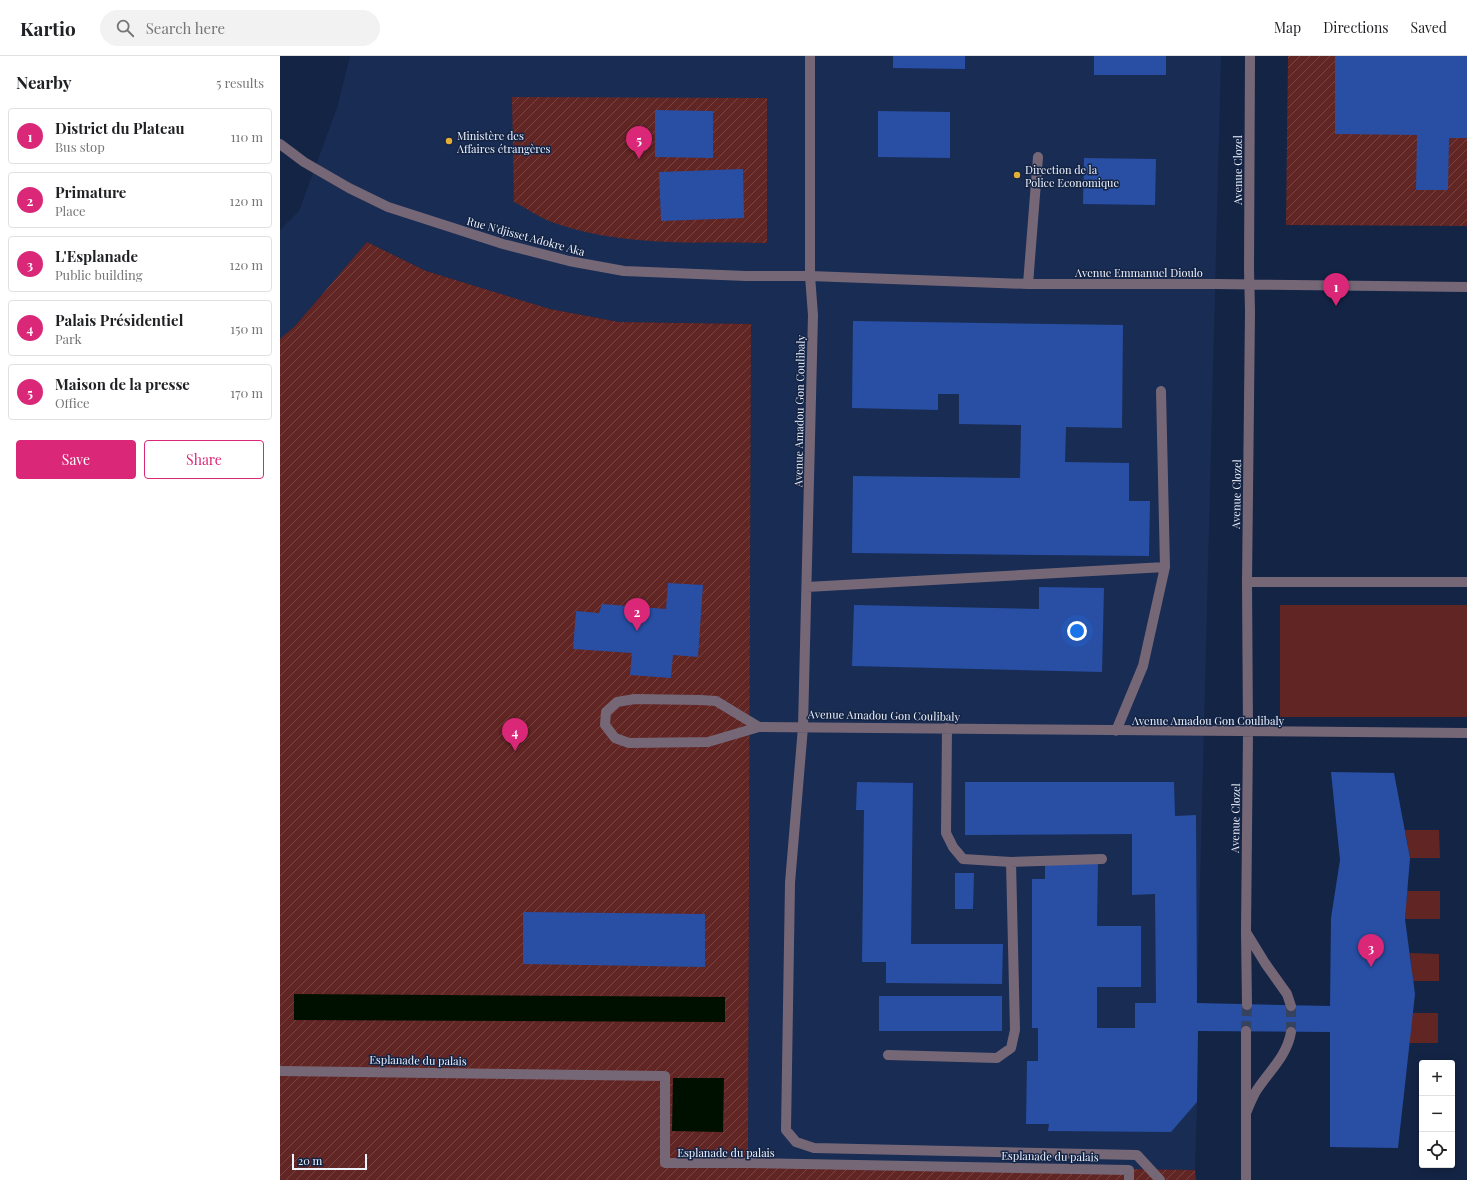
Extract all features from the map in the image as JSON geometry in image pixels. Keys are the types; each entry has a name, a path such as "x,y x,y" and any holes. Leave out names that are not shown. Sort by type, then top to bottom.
{"street":[{"name":"Avenue Amadou Gon Coulibaly","path":"810,56 810,276 813,315 803,727 1467,734"},
{"name":"Avenue Clozel","path":"1247,1005 1247,582 1250,56"},
{"name":"Rue N'djisset Adokre Aka","path":"280,144 304,162 349,188 388,207 503,244 569,262 624,271 746,276 810,276"},
{"path":"1028,284 1038,157"},
{"name":"Avenue Emmanuel Dioulo","path":"810,276 1028,284 1249,284 1467,287"},
{"path":"1116,731 1143,666 1165,567 1161,391"},
{"path":"807,587 1165,567"},
{"path":"1247,582 1467,582"},
{"path":"759,727 716,701 700,700 635,699 617,702 606,712 605,724 615,738 630,743 708,742 759,727 803,727 790,883 786,1130 796,1142 814,1148 1137,1155 1160,1180"},
{"path":"947,728 946,833 952,847 963,859 1011,862 1102,859"},
{"path":"888,1055 997,1058 1011,1048 1015,1030 1011,862"},
{"path":"1246,932 1265,963 1287,994 1291,1006"},
{"path":"1246,1031 1246,1180"},
{"path":"1245,1114 1255,1093 1284,1054 1289,1043 1291,1032"},
{"name":"Esplanade du palais","path":"280,1071 665,1076 665,1163 1129,1170 1129,1180"}],"shaded area":[{"path":"350,56 1221,56 1197,1003 1195,1170 748,1163 751,324 619,322 550,309 426,271 367,242 295,326 280,339 280,230 299,211 337,108"},
{"path":"1288,56 1467,56 1467,226 1286,225"},
{"path":"512,97 767,98 767,243 684,242 629,239 575,229 540,217 514,202"},
{"path":"367,242 426,271 550,309 619,322 751,324 748,1163 1195,1170 1196,1180 280,1180 280,339 295,326"},
{"path":"1280,605 1467,605 1467,717 1280,717"},
{"path":"1405,830 1439,830 1440,858 1410,858"},
{"path":"1407,891 1440,891 1440,919 1405,919"},
{"path":"1410,953 1439,954 1439,981 1413,981"},
{"path":"294,994 725,997 725,1022 294,1020"},
{"path":"1412,1013 1438,1013 1438,1043 1409,1043"},
{"path":"673,1078 724,1078 723,1132 672,1131"}],"building":[{"path":"893,56 965,56 965,69 893,68"},
{"path":"1094,56 1166,56 1166,75 1094,75"},
{"path":"1335,56 1467,56 1467,138 1449,138 1448,190 1416,190 1417,135 1335,134"},
{"path":"655,110 713,111 713,158 655,157"},
{"path":"878,111 950,112 950,158 878,157"},
{"path":"1084,158 1156,159 1155,205 1083,204"},
{"path":"743,169 744,218 661,221 659,172"},
{"path":"853,321 1123,325 1122,428 1066,427 1065,462 1129,463 1129,501 1150,501 1149,556 852,553 853,476 1020,478 1021,425 959,424 959,394 938,394 938,410 852,408"},
{"path":"668,583 703,585 698,657 673,655 671,678 630,675 632,653 573,649 576,611 599,613 602,604 666,609"},
{"path":"1039,587 1104,588 1102,672 852,666 854,605 1039,609"},
{"path":"1331,772 1394,773 1410,858 1405,919 1415,994 1398,1148 1330,1147 1330,1032 1198,1031 1197,1102 1171,1132 1048,1131 1049,1124 1026,1124 1027,1061 1038,1061 1038,1028 1032,1028 1032,879 1045,879 1045,864 1098,864 1097,926 1141,926 1141,987 1097,987 1097,1028 1135,1028 1135,1003 1156,1003 1155,894 1132,895 1132,834 965,835 965,782 1174,782 1175,816 1196,815 1197,1003 1330,1006 1331,918 1340,860"},
{"path":"857,782 913,783 911,944 1003,944 1002,984 886,983 886,962 862,962 864,810 856,810"},
{"path":"955,873 974,873 973,909 955,909"},
{"path":"523,912 705,914 705,967 523,964"},
{"path":"879,996 1002,996 1002,1031 879,1031"}],"tunnel":[{"path":"1246,1031 1247,1005"},
{"path":"1291,1006 1291,1032"}],"place":[{"name":"Ministère des Affaires étrangères","path":"449,141"},
{"name":"Maison de la presse","path":"639,159"},
{"name":"Direction de la Police Economique","path":"1017,175"},
{"name":"District du Plateau","path":"1336,306"},
{"name":"Primature","path":"637,631"},
{"name":"Palais Présidentiel","path":"515,751"},
{"name":"L'Esplanade","path":"1371,967"}]}
